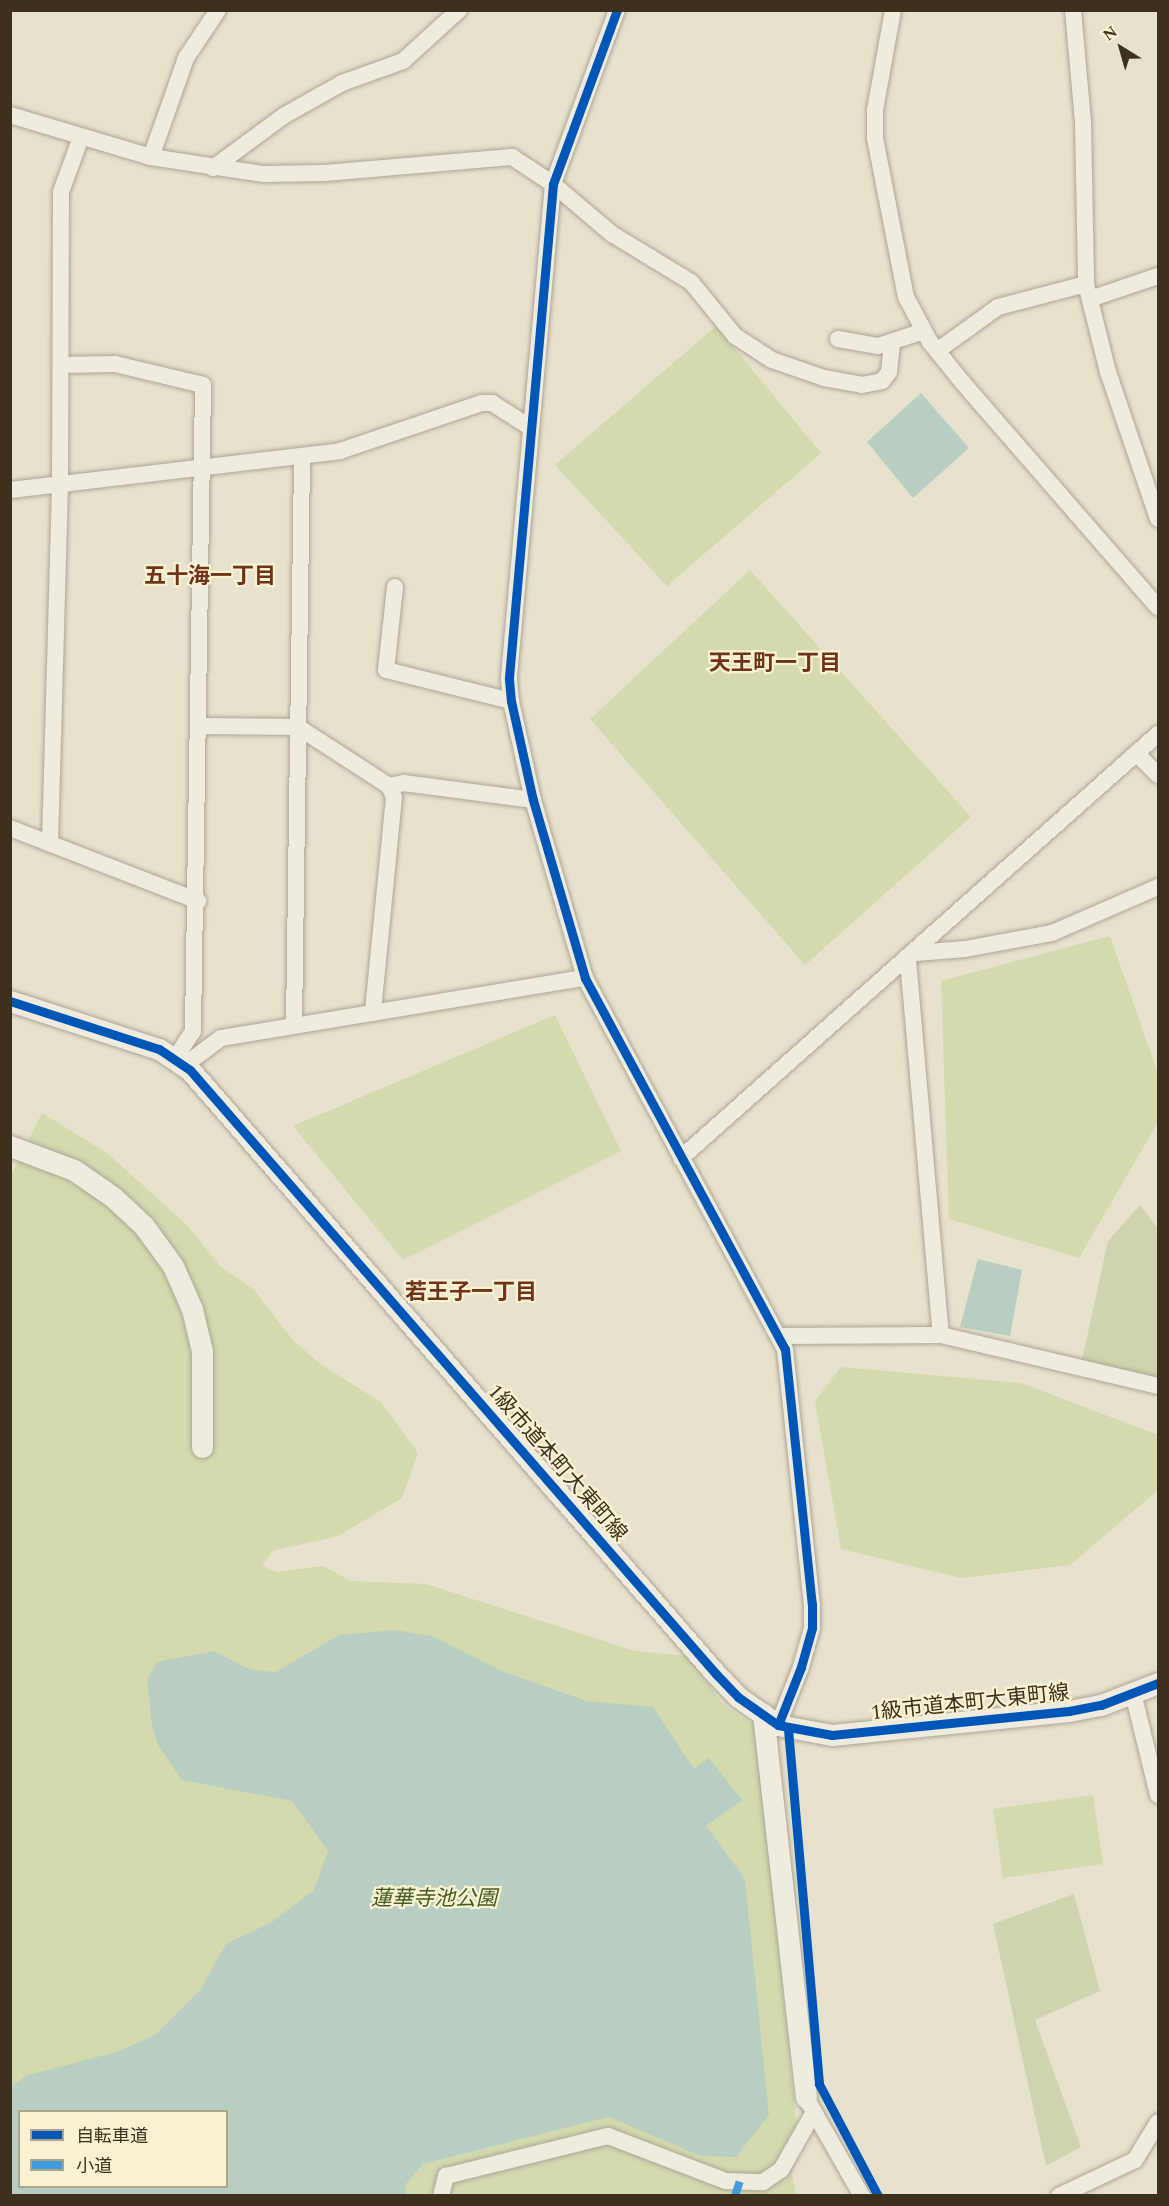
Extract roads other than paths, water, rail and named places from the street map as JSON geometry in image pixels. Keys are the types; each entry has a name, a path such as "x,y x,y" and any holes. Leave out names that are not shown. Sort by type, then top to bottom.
{"street":[{"path":"151,157 186,58 218,10"},
{"path":"213,168 285,115 342,83 403,61 459,10"},
{"path":"617,10 553,184 509,679 511,701 533,800 585,978 780,1336 788,1369 813,1604 812,1628 801,1667 771,1719 810,2105 862,2196"},
{"path":"893,10 875,110 874,138 906,297 924,331 938,351 1158,607"},
{"path":"1073,10 1083,122 1088,292 1108,372 1158,519"},
{"path":"10,115 151,157 264,174 326,173 512,157 553,184 612,234 691,282 728,330 772,360 824,378 862,385 882,381 889,372 892,343"},
{"path":"50,844 60,484 61,192 81,137"},
{"path":"938,351 998,307 1088,292 1158,276"},
{"path":"838,339 860,345 892,343 924,331"},
{"path":"61,365 116,364 202,385 198,901 193,1031 180,1061"},
{"path":"10,490 302,456 369,444 482,403 492,403 531,428"},
{"path":"294,1025 302,456"},
{"path":"395,587 386,670 511,701"},
{"path":"200,726 298,727 389,786 394,796 373,1013"},
{"path":"681,1158 912,956 1158,734"},
{"path":"1136,753 1158,775"},
{"path":"389,786 404,783 533,800"},
{"path":"10,828 198,901"},
{"path":"912,956 1052,933 1158,887"},
{"path":"912,956 940,1335"},
{"path":"180,1061 221,1038 585,978"},
{"name":"1級市道本町大東町線","path":"10,1002 159,1048 180,1061 229,1110 716,1674 738,1697 771,1719 832,1734 869,1732 1069,1711 1133,1693 1158,1683"},
{"path":"10,1146 74,1170 113,1197 144,1226 173,1266 192,1309 202,1352 202,1447"},
{"path":"780,1336 940,1335 1158,1386"},
{"path":"1133,1693 1158,1795"},
{"path":"441,2196 446,2176 608,2136 726,2181 763,2182 781,2170 810,2105"},
{"path":"1059,2196 1136,2160 1158,2122"}],"district":[{"name":"五十海一丁目","path":"210,577"},
{"name":"天王町一丁目","path":"775,664"},
{"name":"若王子一丁目","path":"471,1293"}],"park label":[{"name":"蓮華寺池公園","path":"434,1899"}]}
